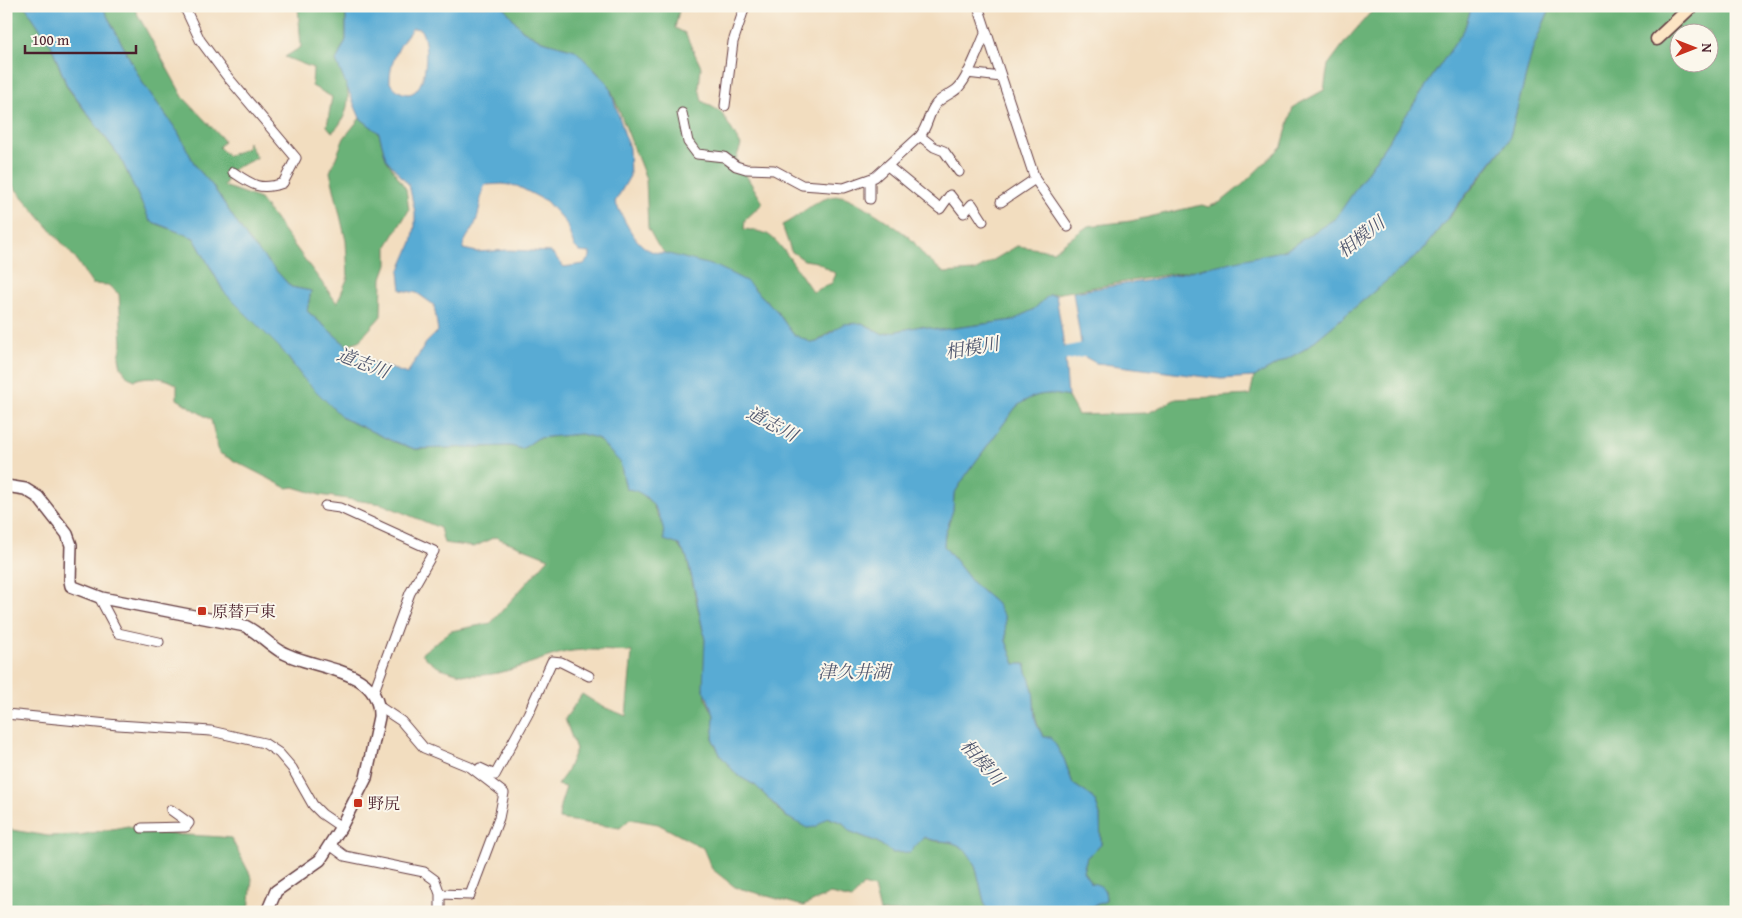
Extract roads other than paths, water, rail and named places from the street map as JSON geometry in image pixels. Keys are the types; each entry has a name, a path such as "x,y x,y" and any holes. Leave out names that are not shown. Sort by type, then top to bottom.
{"main road":[{"path":"1657,38 1692,6"}],"street":[{"path":"184,6 200,40 226,75 296,158 283,183 274,187 258,187 233,172"},
{"path":"725,106 733,42 745,6"},
{"path":"978,6 1034,179 1068,227"},
{"path":"682,113 688,142 697,154 724,156 736,166 746,169 774,170 802,184 821,188 844,188 870,179 889,167 920,136 926,128 930,113 935,105 947,93 958,89 986,32"},
{"path":"967,73 1001,77"},
{"path":"920,136 934,147 944,151 959,172"},
{"path":"889,167 940,208 950,195 964,213 972,204 983,221"},
{"path":"870,179 870,200"},
{"path":"1001,202 1034,179"},
{"path":"6,486 25,489 45,504 70,540 71,586 99,597 245,626 260,634 280,651 354,677 373,694 380,707 401,721 424,748 470,767 504,793 498,818 470,895 440,894"},
{"path":"325,506 340,508 434,551 410,593 373,694"},
{"path":"99,597 118,633 159,642"},
{"path":"470,767 479,768 495,775 528,714 552,661 561,662 589,676"},
{"path":"267,912 276,891 310,868 330,845 341,827 366,778 378,730 380,707"},
{"path":"6,714 118,725 211,730 264,743 279,754 292,768 313,805 322,814 341,827"},
{"path":"142,828 186,827 189,823 171,810"},
{"path":"330,845 345,856 424,872 435,880 440,894 440,912"}],"water":[{"name":"津久井湖","path":"25,6 102,6 142,82 178,132 196,167 212,185 249,241 291,287 311,291 307,311 346,345 373,362 407,374 426,343 438,331 434,305 417,293 401,290 399,272 412,242 415,212 409,185 386,159 379,133 360,118 336,61 346,40 346,6 503,6 522,30 542,41 575,50 609,85 629,148 630,176 615,202 634,236 647,249 718,267 746,281 775,309 793,334 812,343 817,342 843,324 862,323 883,334 921,326 939,330 1014,320 1034,309 1049,295 1056,295 1064,345 1068,397 1053,394 1040,395 1028,399 1016,407 954,494 953,510 945,534 944,546 973,583 996,603 1005,617 1006,641 1015,664 1025,664 1033,691 1037,725 1044,737 1051,737 1064,759 1073,784 1091,796 1096,803 1100,815 1101,845 1087,857 1083,871 1091,883 1103,888 1106,901 1093,906 1094,912 988,912 975,866 971,858 958,845 924,837 910,852 893,853 877,842 849,831 843,823 827,817 816,827 807,828 787,817 756,786 737,775 721,756 713,740 714,715 703,687 705,640 687,558 679,545 664,540 664,532 659,515 649,500 642,494 626,489 620,462 597,438 581,434 538,438 522,449 510,446 415,449 392,441 343,418 303,378 282,350 224,292 194,238 150,221 120,157 67,86 51,45","holes":["413,28 420,29 424,38 426,50 423,77 418,88 411,93 402,93 390,83 391,68 400,47","502,184 517,186 546,201 566,223 574,246 580,252 590,253 590,257 584,264 564,267 550,252 509,250 477,252 463,249 477,219 485,185"]},
{"path":"1472,6 1551,6 1533,48 1509,140 1421,252 1305,349 1254,377 1221,379 1096,363 1083,356 1073,292 1145,281 1286,250 1336,218 1464,30"}],"waterway":[{"name":"相模川","path":"1048,357 1098,347"}],"place":[{"name":"原替戸東","path":"202,611"},
{"name":"野尻","path":"358,803"}],"water label":[{"name":"道志川","path":"363,363"},
{"name":"道志川","path":"772,424"}]}
